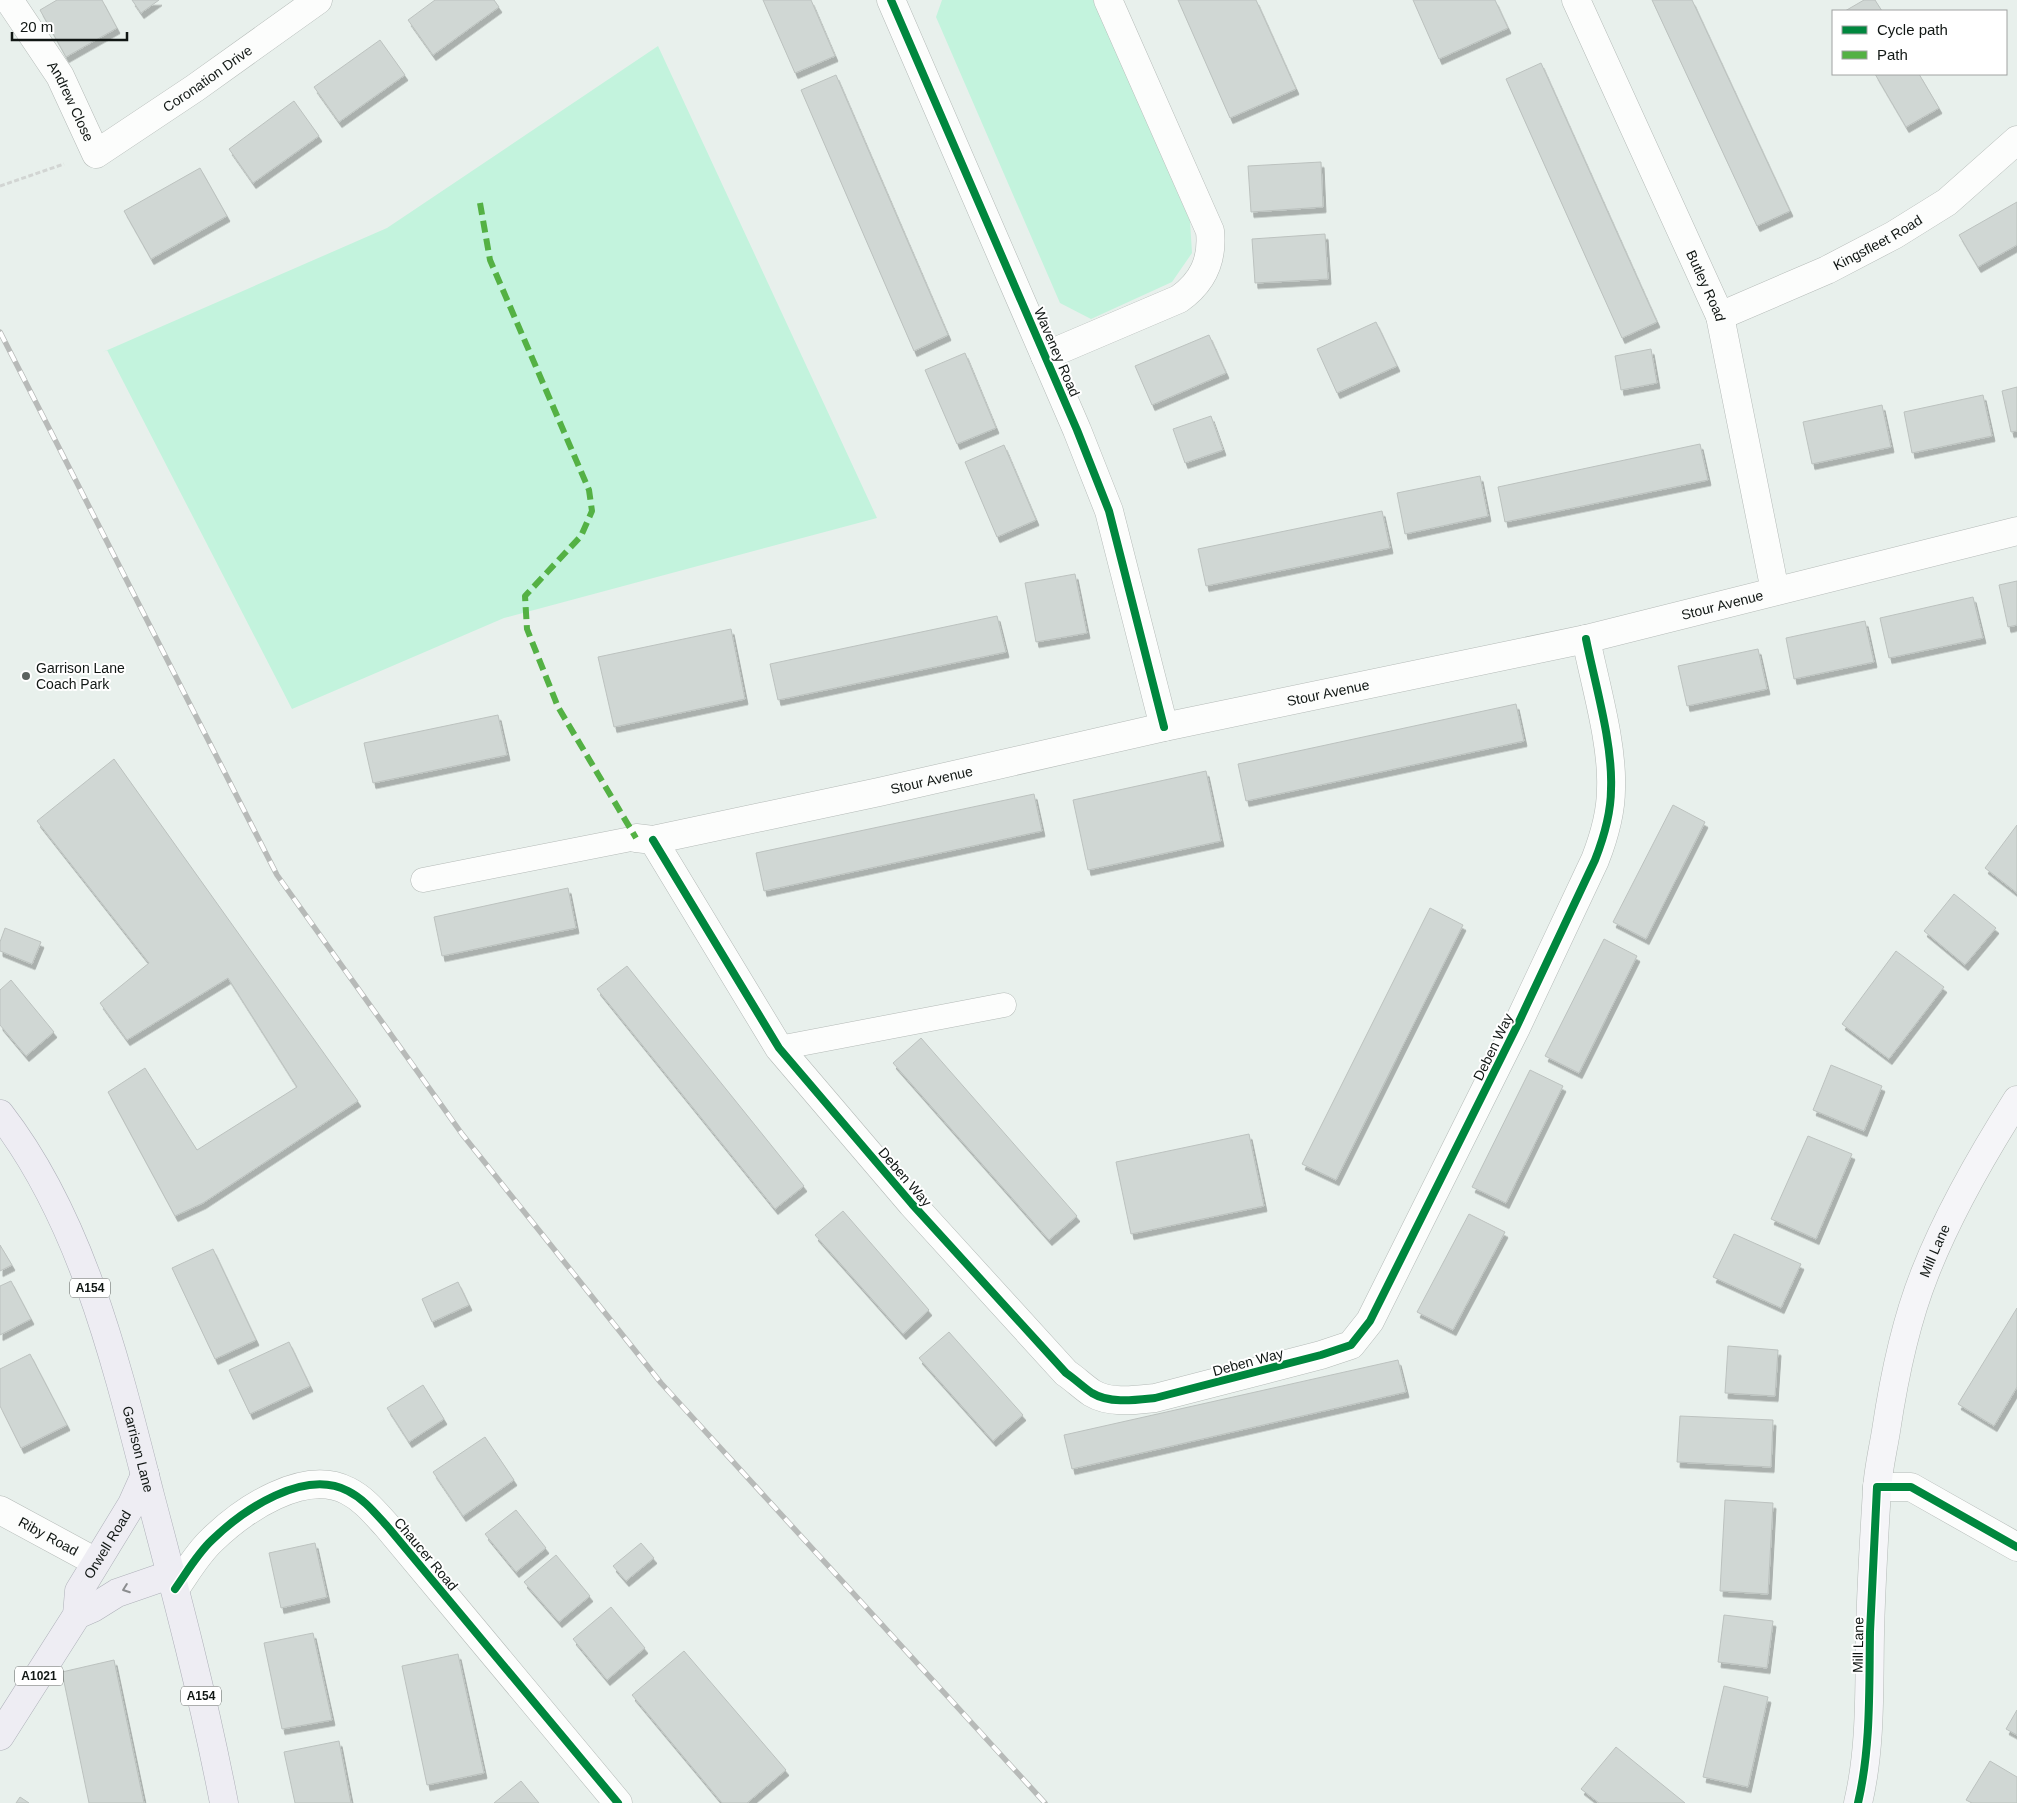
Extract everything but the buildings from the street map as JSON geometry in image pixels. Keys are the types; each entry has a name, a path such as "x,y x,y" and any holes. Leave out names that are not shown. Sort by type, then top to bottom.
{"main road":[{"name":"Garrison Lane","path":"0,1114 39,1176 70,1236 105,1331 131,1419 174,1581 224,1803"},
{"name":"Orwell Road","path":"0,1736 77,1616 79,1591 132,1504 145,1476"},
{"name":"Orwell Road","path":"77,1616 117,1593 174,1581"}],"street":[{"name":"Andrew Close","path":"9,0 60,76 96,154"},
{"name":"Coronation Drive","path":"96,154 195,88 318,0"},
{"name":"Waveney Road","path":"891,0 1045,356 1108,511 1164,727"},
{"name":"Waveney Road","path":"1045,356 1179,299 1198,282 1205,271 1212,246 1210,231 1108,0"},
{"name":"Butley Road","path":"1576,0 1720,316 1775,591"},
{"name":"Kingsfleet Road","path":"1720,316 1827,270 1894,235 1947,202 1986,170 2017,140"},
{"name":"Stour Avenue","path":"644,839 880,792 1164,727 1586,639 2017,531"},
{"name":"Deben Way","path":"644,839 779,1048 912,1204 1066,1373 1093,1394 1112,1399 1133,1401 1156,1398 1322,1356 1351,1345 1378,1308 1516,1028 1604,837 1612,788 1608,746 1586,639"},
{"name":"Mill Lane","path":"1858,1803 1867,1739 1870,1697 1870,1633 1877,1487 1895,1374 1924,1274 1964,1189 1986,1148 2017,1100"},
{"name":"Chaucer Road","path":"174,1581 212,1539 260,1504 297,1487 313,1484 328,1485 346,1490 364,1501 618,1803"},
{"path":"1877,1487 1910,1487 2017,1547"},
{"name":"Riby Road","path":"0,1510 96,1562"}],"lane":[{"path":"423,880 644,839"},
{"path":"779,1048 1004,1005"}],"path":[{"path":"0,186 96,154"}],"green space":[{"path":"942,0 1093,0 1190,221 1192,253 1172,282 1091,319 1060,303 936,17"},
{"path":"658,46 877,518 504,618 292,709 107,350 387,228"}],"railway":[{"path":"0,332 277,875 462,1134 661,1383 1045,1803"}],"marked path":[{"path":"480,203 490,260 589,490 592,511 581,536 525,596 527,629 558,707 636,838"}],"cycle path":[{"path":"891,0 1077,430 1109,511 1164,727"},
{"path":"653,840 779,1048 912,1204 1066,1373 1092,1393 1107,1399 1140,1400 1155,1398 1321,1355 1351,1345 1370,1321 1516,1028 1595,860 1601,843 1610,807 1611,771 1603,714 1586,639"},
{"path":"175,1589 207,1545 225,1528 257,1505 294,1488 313,1485 331,1485 348,1491 364,1502 387,1526 618,1803"},
{"path":"1858,1803 1867,1739 1877,1487 1911,1487 2017,1547"}],"place":[{"name":"Garrison Lane Coach Park","path":"26,676"}]}
